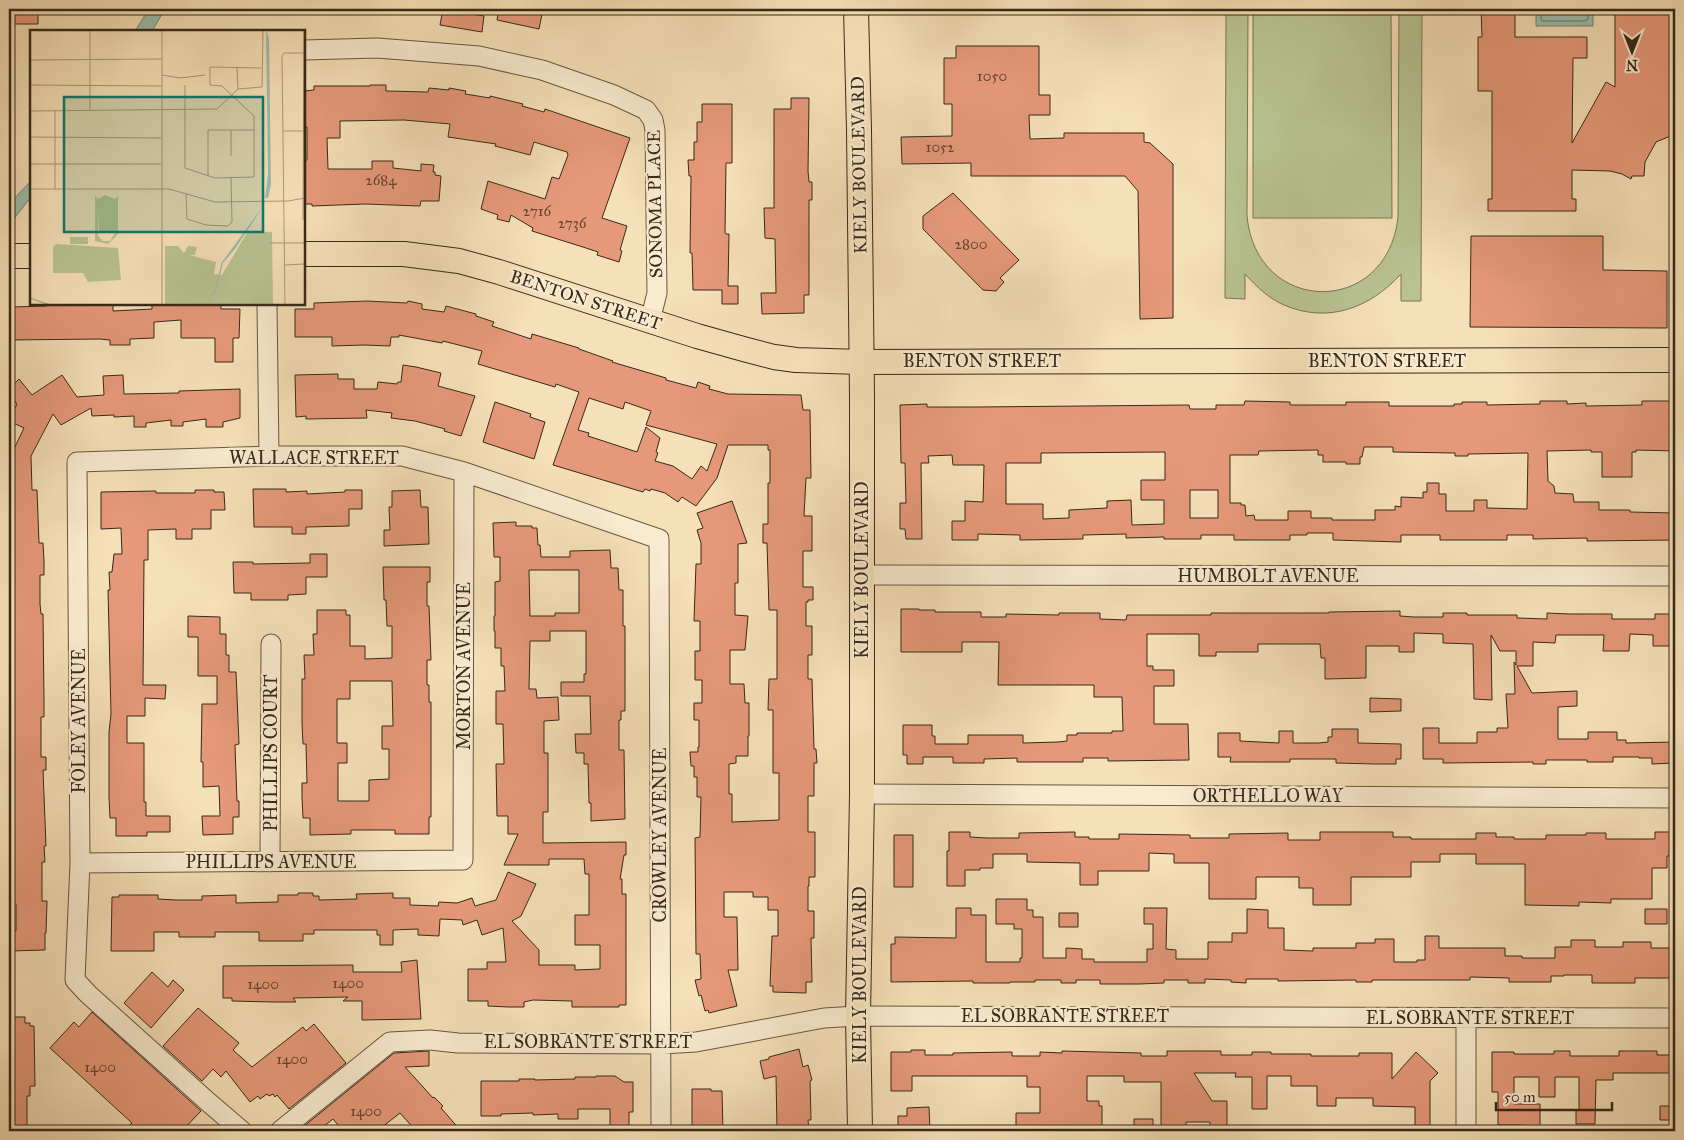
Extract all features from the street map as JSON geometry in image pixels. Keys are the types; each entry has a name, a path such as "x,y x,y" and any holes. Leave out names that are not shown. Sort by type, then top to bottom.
{"main road":[{"name":"KIELY BOULEVARD","path":"856,9 861,362 862,794 858,1016 860,1131"},
{"name":"BENTON STREET","path":"305,254 404,254 459,261 728,345 774,357 796,360 861,362 1675,360"},
{"path":"9,256 30,256"}],"street":[{"name":"SONOMA PLACE","path":"305,50 378,48 479,56 542,70 614,94 646,110 655,130 657,293 650,321"},
{"path":"268,305 269,456"},
{"name":"WALLACE STREET","path":"78,462 269,456 402,456 464,472 658,539"},
{"name":"FOLEY AVENUE","path":"78,462 80,863 75,980 88,994 242,1131"},
{"name":"MORTON AVENUE","path":"463,860 464,472"},
{"name":"CROWLEY AVENUE","path":"658,539 661,1131"},
{"name":"HUMBOLT AVENUE","path":"861,575 1675,576"},
{"name":"PHILLIPS COURT","path":"270,862 271,644"},
{"name":"ORTHELLO WAY","path":"862,794 1675,798"},
{"name":"PHILLIPS AVENUE","path":"80,863 463,860"},
{"name":"EL SOBRANTE STREET","path":"280,1131 390,1042 430,1040 458,1043 662,1044 696,1042 824,1018 858,1016 1675,1018"},
{"path":"1466,1018 1466,1131"}],"green space":[{"path":"1226,9 1248,9 1247,216 1256,249 1273,272 1296,287 1321,292 1347,287 1371,274 1388,251 1398,218 1399,9 1422,9 1421,301 1401,301 1401,274 1376,296 1362,304 1332,313 1300,311 1284,305 1268,295 1245,274 1245,299 1225,298"},
{"path":"1253,9 1391,9 1392,218 1253,218"}],"water":[{"path":"149,9 165,9 153,30 136,30"},
{"path":"1536,9 1593,9 1593,26 1536,26"},
{"path":"30,182 30,198 9,225 9,204"}],"building":[{"path":"9,9 38,9 38,24 9,24"},
{"path":"443,9 484,16 482,32 440,25"},
{"path":"499,9 543,9 539,29 497,20"},
{"path":"1481,9 1515,9 1515,37 1587,37 1587,58 1573,58 1572,143 1606,82 1615,87 1615,9 1675,9 1675,131 1673,135 1656,142 1645,162 1644,176 1632,176 1631,179 1610,171 1572,170 1572,199 1576,199 1576,211 1488,211 1488,199 1492,199 1492,91 1478,91 1478,37 1482,37"},
{"path":"956,46 1039,46 1039,95 1050,95 1050,115 1029,115 1030,139 1064,138 1064,133 1144,133 1144,142 1150,143 1173,164 1173,318 1140,319 1138,191 1125,176 971,176 971,163 902,164 901,137 952,136 952,104 944,104 944,58 956,58"},
{"path":"386,85 386,91 428,92 429,88 449,90 449,88 466,91 465,94 490,98 490,96 523,104 522,106 544,112 545,109 630,138 602,218 627,226 620,250 622,251 619,262 597,255 598,252 532,231 533,228 511,215 509,222 497,219 498,215 481,209 488,181 545,199 552,177 559,179 568,155 567,152 534,142 530,155 495,146 496,144 448,137 450,124 404,120 340,121 340,138 327,138 328,169 372,169 372,161 393,161 393,168 421,171 421,164 434,165 433,172 435,172 435,175 441,176 439,201 421,201 420,206 365,204 312,206 312,204 305,204 307,127 305,127 305,91 314,90 314,86"},
{"path":"791,98 809,98 808,171 809,182 812,182 812,200 809,200 809,295 804,295 804,313 762,314 761,293 776,293 775,239 765,238 764,208 774,208 774,109 791,109"},
{"path":"702,104 732,104 732,163 726,163 725,233 729,234 728,286 738,286 738,304 722,304 722,290 693,290 692,253 690,253 691,176 689,176 688,160 694,160 694,142 697,142 697,122 702,122"},
{"path":"953,193 1019,260 1000,278 1004,282 996,291 983,290 923,229 923,216"},
{"path":"1471,236 1603,236 1603,270 1667,271 1667,328 1470,327"},
{"path":"367,301 407,303 408,301 422,304 422,309 444,312 446,306 476,314 476,316 494,322 492,326 531,339 532,334 579,348 612,362 666,378 666,380 696,388 698,382 710,386 709,389 728,394 801,395 803,410 810,410 811,478 806,478 804,516 812,516 812,551 803,551 803,587 813,587 813,600 806,602 806,626 812,626 812,655 808,655 808,679 812,679 814,749 816,749 817,763 814,763 814,796 808,796 808,832 815,832 815,877 809,877 808,886 808,911 814,911 814,938 811,938 812,982 806,982 806,993 773,992 773,986 770,986 772,936 778,936 778,910 768,910 768,897 753,897 753,892 724,892 724,917 737,917 738,970 728,970 737,1006 709,1013 708,1010 705,1011 695,980 701,979 700,954 696,954 695,838 700,837 701,797 697,797 697,777 694,777 694,766 691,766 690,752 698,752 699,747 699,720 694,720 694,703 702,703 702,680 695,680 695,651 700,651 700,621 694,621 696,564 701,564 701,543 697,530 703,528 697,513 732,501 747,543 738,544 738,583 735,583 735,615 748,616 745,650 730,650 730,684 744,684 745,703 749,703 749,736 748,756 736,756 736,763 729,764 729,794 732,794 732,822 779,820 779,773 773,773 773,710 768,710 769,679 777,679 777,610 769,610 767,543 763,543 763,524 768,524 770,450 768,450 768,445 728,445 717,478 696,506 682,497 678,502 665,493 651,489 650,491 645,489 643,492 553,465 579,392 556,384 555,387 478,364 482,351 443,341 442,343 399,335 399,337 391,337 390,346 332,346 332,337 295,337 295,309 314,309 314,303","holes":["589,398 623,409 625,402 651,411 646,425 717,444 707,471 701,466 692,479 673,466 655,461 660,438 646,427 637,452 588,436 589,433 578,430"]},
{"path":"113,305 113,311 152,309 152,305 221,305 221,309 240,309 239,338 233,338 233,362 215,362 215,338 181,338 181,320 154,322 154,338 130,339 130,345 110,345 110,340 100,339 9,340 9,312 11,312 11,307"},
{"path":"403,365 441,373 438,386 475,396 461,436 444,431 445,429 415,421 391,418 392,413 366,410 367,418 306,419 306,416 296,417 295,375 338,374 338,379 354,379 354,389 377,389 378,382 397,384 401,382"},
{"path":"62,375 77,397 104,395 103,376 123,375 124,394 240,389 240,418 223,422 223,427 206,427 206,419 183,422 183,426 171,426 171,420 146,423 146,427 134,427 134,416 92,416 91,408 61,425 53,414 31,456 32,490 37,490 39,543 43,543 44,561 44,575 40,575 40,604 41,614 43,614 44,700 44,717 41,717 41,757 46,757 46,770 43,770 46,846 44,846 45,862 42,862 42,901 47,901 46,933 45,950 10,951 9,931 16,931 16,904 10,904 9,844 9,453 12,453 24,428 9,421 17,404 9,393 9,389 19,379 32,395"},
{"path":"1245,401 1290,402 1290,405 1346,405 1346,402 1389,402 1389,406 1454,406 1454,404 1462,404 1462,402 1487,402 1487,405 1540,404 1540,401 1567,401 1567,404 1586,403 1586,406 1642,405 1642,401 1675,401 1675,451 1636,450 1636,452 1632,452 1632,477 1602,477 1602,452 1591,452 1591,450 1547,451 1548,481 1554,486 1555,493 1573,494 1574,502 1599,502 1599,510 1675,513 1675,540 1587,541 1587,538 1533,539 1533,535 1507,535 1507,540 1440,540 1440,535 1401,535 1401,542 1333,540 1333,533 1307,533 1307,535 1290,535 1290,540 1234,540 1234,535 1201,535 1201,539 1164,539 1164,537 1126,538 1126,534 1083,535 1083,539 1020,540 1020,535 978,534 978,540 952,540 952,521 965,521 965,501 983,502 984,465 953,465 952,455 928,456 929,463 921,463 922,539 906,539 905,529 900,529 900,503 906,503 905,463 901,463 900,405 927,404 927,407 977,407 1189,405 1190,409 1216,409 1216,405 1244,405","holes":["1364,447 1393,447 1393,452 1455,453 1455,456 1528,453 1527,509 1487,508 1487,500 1474,500 1474,511 1446,511 1446,494 1439,494 1439,483 1427,483 1427,492 1423,492 1423,498 1401,497 1401,507 1395,506 1395,510 1375,510 1375,520 1311,518 1311,511 1288,511 1288,520 1255,520 1254,515 1246,516 1245,505 1230,503 1230,455 1258,455 1259,451 1318,450 1318,455 1323,455 1323,462 1360,464 1360,457 1362,457","1165,452 1165,480 1141,480 1141,500 1164,500 1164,524 1132,525 1131,500 1107,501 1107,508 1069,510 1069,518 1043,519 1043,504 1006,504 1006,463 1041,463 1041,453","1190,490 1218,490 1218,518 1190,518"]},
{"path":"495,402 531,414 530,417 545,422 534,459 483,442"},
{"path":"253,489 286,489 286,492 307,491 307,494 362,490 362,509 349,509 349,526 306,527 306,534 292,534 292,527 254,527"},
{"path":"195,490 224,492 225,510 211,510 211,529 192,529 192,539 176,539 176,529 148,530 148,560 144,560 143,685 166,685 165,699 145,698 145,716 127,716 127,743 144,743 144,802 146,802 146,816 170,816 170,832 147,832 147,836 116,836 116,818 110,818 109,798 109,732 111,714 108,590 110,590 109,572 112,572 114,554 122,554 121,528 101,529 101,492 156,491 156,493 195,493"},
{"path":"420,490 421,507 428,507 429,544 384,546 384,530 390,530 389,507 392,507 392,491"},
{"path":"516,522 516,526 532,526 532,528 537,528 541,557 570,557 570,551 610,550 611,568 618,568 619,590 623,590 623,626 625,626 625,711 621,711 621,720 619,720 619,750 624,750 625,819 591,821 588,764 584,764 584,753 576,753 575,734 591,734 590,696 561,696 561,682 584,682 584,674 586,674 586,631 550,631 550,641 530,641 529,689 536,689 537,698 558,697 559,720 544,721 544,753 548,753 548,812 543,812 543,843 626,842 626,855 624,855 620,879 622,879 622,894 626,894 626,1005 619,1005 619,1007 572,1007 572,1001 533,1000 524,1002 524,1007 508,1007 488,1006 488,1001 468,1001 468,969 487,969 487,962 506,962 503,928 482,935 477,920 463,925 462,920 440,919 439,936 418,935 418,929 393,930 393,945 380,945 380,935 377,935 377,930 314,930 314,934 303,934 303,941 259,941 259,932 215,932 215,937 179,937 179,932 154,932 154,951 111,951 112,897 119,897 119,895 158,895 158,899 202,900 202,896 236,895 236,903 278,902 278,895 298,895 298,893 313,893 313,896 319,896 319,900 357,899 356,894 393,893 393,898 410,898 410,905 438,906 439,902 457,903 472,898 475,906 496,900 508,872 536,884 521,916 512,921 539,950 539,965 575,965 575,970 600,969 600,945 575,945 575,915 589,915 589,874 585,874 584,859 549,859 549,865 504,865 518,834 508,834 508,816 497,816 496,764 504,764 503,724 496,724 496,691 505,691 504,666 501,666 501,648 495,648 495,582 500,581 500,557 494,557 493,523","holes":["529,570 579,570 579,613 555,613 555,616 530,616"]},
{"path":"310,554 327,554 327,577 306,577 306,594 288,595 288,600 251,600 251,593 234,593 233,562 253,562 253,564 310,563"},
{"path":"383,567 430,567 430,582 427,582 431,660 427,660 427,685 429,685 429,702 431,702 431,817 429,817 429,834 395,834 395,830 351,830 351,834 310,835 310,818 303,818 302,783 307,783 306,744 303,744 302,724 302,679 305,679 304,655 314,655 313,634 317,634 317,610 346,610 346,615 350,615 350,646 365,646 365,659 392,658 392,626 387,626 386,600 384,600","holes":["350,681 392,681 393,726 382,726 382,749 389,749 389,779 369,780 369,801 338,801 338,763 347,763 347,743 337,743 337,699 350,699"]},
{"path":"901,609 935,610 935,612 981,612 981,617 1006,617 1006,614 1059,615 1059,613 1100,613 1100,619 1126,620 1127,615 1211,615 1211,613 1400,611 1400,616 1414,617 1443,617 1443,613 1467,613 1467,615 1517,615 1517,618 1547,619 1547,613 1612,614 1612,619 1655,619 1655,614 1675,614 1675,646 1653,646 1653,635 1630,634 1629,651 1603,651 1604,635 1556,635 1555,643 1533,642 1533,666 1517,666 1532,693 1577,691 1577,706 1558,707 1558,739 1588,739 1588,732 1617,732 1617,740 1626,740 1626,743 1675,742 1675,763 1652,764 1652,758 1639,757 1613,757 1613,762 1546,760 1546,764 1533,764 1533,762 1443,763 1443,759 1423,759 1423,728 1439,728 1439,743 1477,743 1477,732 1497,732 1497,728 1508,728 1506,694 1515,694 1514,662 1516,665 1516,651 1500,651 1491,635 1492,700 1474,699 1473,644 1443,643 1443,634 1414,633 1414,652 1399,652 1399,646 1366,646 1366,678 1325,679 1325,658 1321,658 1320,644 1258,644 1258,652 1216,652 1216,656 1199,656 1199,634 1147,634 1147,666 1153,666 1153,670 1174,670 1174,686 1154,686 1154,724 1188,724 1189,760 1108,761 1108,758 1083,758 1083,762 1017,762 1017,758 984,759 984,763 953,763 953,757 923,757 923,764 907,764 907,755 903,755 903,725 932,725 932,736 935,736 935,744 968,744 968,735 1023,735 1023,743 1067,741 1067,735 1077,735 1077,733 1112,733 1112,731 1123,731 1122,697 1094,697 1094,685 998,685 999,642 962,642 962,652 901,652"},
{"path":"188,616 220,617 220,634 226,634 226,655 229,655 229,672 236,672 239,744 235,745 239,817 233,817 233,834 203,835 202,816 220,816 219,786 203,787 203,762 201,762 202,704 217,704 217,676 198,676 198,637 188,637"},
{"path":"1370,698 1401,699 1401,711 1370,712"},
{"path":"1332,729 1358,729 1358,743 1401,744 1401,759 1396,759 1396,764 1375,764 1336,763 1336,759 1290,759 1290,762 1230,762 1231,757 1218,757 1218,733 1240,733 1240,741 1279,743 1279,731 1293,731 1293,743 1319,743 1328,742 1328,737 1332,737"},
{"path":"949,832 970,832 970,837 1019,838 1019,833 1075,832 1075,837 1089,837 1089,839 1119,839 1119,834 1190,835 1190,838 1229,838 1229,834 1288,833 1288,840 1320,840 1320,832 1393,832 1393,837 1411,837 1411,839 1476,839 1476,833 1496,833 1496,837 1546,839 1546,835 1606,833 1606,839 1655,839 1655,832 1675,832 1675,853 1674,856 1667,856 1667,868 1652,868 1652,899 1611,899 1611,903 1579,902 1579,906 1525,905 1525,864 1476,864 1476,854 1440,854 1440,862 1411,862 1411,877 1351,877 1351,905 1313,905 1313,888 1299,888 1299,877 1256,877 1256,899 1209,899 1209,863 1174,863 1174,854 1149,853 1149,871 1098,871 1098,885 1080,885 1080,863 1027,862 1027,854 993,854 993,868 965,870 965,886 947,886"},
{"path":"894,835 913,835 913,887 894,887"},
{"path":"996,899 1027,899 1027,910 1033,910 1033,917 1043,917 1043,958 1066,958 1066,948 1082,949 1082,959 1094,959 1094,962 1147,962 1147,949 1153,949 1153,924 1144,924 1144,908 1167,908 1166,949 1176,950 1176,959 1208,959 1208,942 1232,942 1232,933 1247,933 1247,909 1268,910 1268,928 1284,928 1284,950 1313,951 1313,948 1356,948 1356,943 1375,943 1375,939 1394,939 1394,962 1417,962 1417,960 1425,960 1425,936 1439,936 1439,948 1505,948 1505,956 1522,956 1522,958 1555,958 1555,947 1571,947 1571,940 1595,940 1595,947 1623,947 1623,942 1651,942 1651,948 1675,948 1675,978 1635,978 1635,983 1592,983 1592,975 1551,976 1551,982 1509,982 1509,978 1470,977 1470,980 1372,980 1372,982 1356,982 1356,980 1278,981 1278,979 1246,979 1246,983 1231,982 1231,980 1205,979 1205,983 1188,983 1188,980 1164,980 1164,983 1139,984 1100,984 1100,980 1076,980 1076,983 1061,983 1061,980 1035,980 1035,982 1010,983 973,983 973,981 891,982 891,944 895,944 895,937 956,938 956,908 971,908 971,915 986,915 986,962 1020,962 1020,958 1022,958 1022,929 1014,929 1014,924 996,924"},
{"path":"1645,909 1667,909 1667,924 1645,924"},
{"path":"1059,913 1078,913 1078,927 1059,927"},
{"path":"417,960 421,1019 362,1020 362,1001 343,1001 348,997 293,998 296,1002 232,1001 232,998 223,998 223,966 353,965 353,972 402,972 401,962"},
{"path":"152,972 168,987 173,980 184,990 151,1028 124,1003"},
{"path":"198,1008 239,1043 233,1050 252,1067 303,1027 306,1031 314,1024 346,1063 289,1109 277,1095 275,1097 273,1094 269,1096 267,1094 260,1099 258,1096 250,1102 226,1071 221,1077 213,1069 202,1081 163,1046"},
{"path":"92,1012 201,1111 182,1131 122,1131 132,1123 50,1048 74,1022 79,1027"},
{"path":"9,1017 25,1017 25,1023 30,1023 30,1026 34,1026 35,1086 30,1086 30,1096 27,1096 27,1131 9,1131"},
{"path":"799,1049 803,1067 808,1065 812,1080 810,1081 811,1120 808,1120 809,1131 777,1131 776,1076 764,1079 760,1061"},
{"path":"911,1050 925,1050 925,1055 1012,1052 1012,1056 1040,1056 1040,1052 1062,1053 1062,1051 1141,1053 1141,1056 1167,1056 1167,1051 1221,1051 1221,1055 1252,1055 1252,1052 1271,1052 1271,1054 1311,1054 1311,1056 1359,1056 1359,1053 1392,1053 1392,1079 1416,1052 1438,1073 1430,1081 1430,1131 1415,1131 1415,1107 1373,1106 1373,1098 1336,1098 1336,1106 1317,1106 1317,1086 1291,1086 1291,1076 1267,1076 1267,1109 1252,1109 1252,1077 1235,1077 1236,1073 1194,1073 1212,1101 1227,1101 1227,1126 1210,1126 1210,1122 1186,1122 1186,1128 1161,1127 1161,1082 1124,1082 1124,1076 1087,1076 1087,1101 1099,1101 1099,1106 1102,1106 1102,1127 1079,1127 1079,1131 1019,1131 1019,1128 1016,1128 1016,1113 1040,1113 1040,1087 1027,1087 1027,1076 912,1076 912,1091 891,1091 891,1052 911,1052"},
{"path":"429,1051 429,1066 405,1067 433,1098 443,1106 441,1108 461,1131 416,1131 400,1113 377,1131 343,1131 333,1119 318,1131 298,1131 394,1053"},
{"path":"1554,1051 1570,1051 1570,1056 1619,1056 1619,1051 1657,1051 1657,1055 1675,1055 1675,1073 1613,1073 1613,1080 1596,1080 1595,1124 1576,1124 1576,1110 1579,1110 1579,1077 1555,1077 1555,1097 1539,1097 1539,1077 1514,1077 1514,1104 1540,1104 1540,1131 1521,1131 1521,1125 1498,1125 1498,1092 1492,1092 1492,1052 1554,1054"},
{"path":"615,1076 624,1082 633,1082 633,1112 629,1112 629,1128 610,1128 610,1109 578,1109 578,1119 558,1119 558,1114 533,1115 533,1113 481,1116 481,1081 575,1079 575,1077"},
{"path":"692,1089 722,1091 723,1131 699,1131 699,1126 692,1126"},
{"path":"1660,1106 1675,1106 1675,1120 1660,1120"},
{"path":"929,1107 930,1131 898,1131 898,1116 907,1116 907,1108"},
{"path":"1134,1119 1153,1119 1153,1131 1134,1131"}]}
